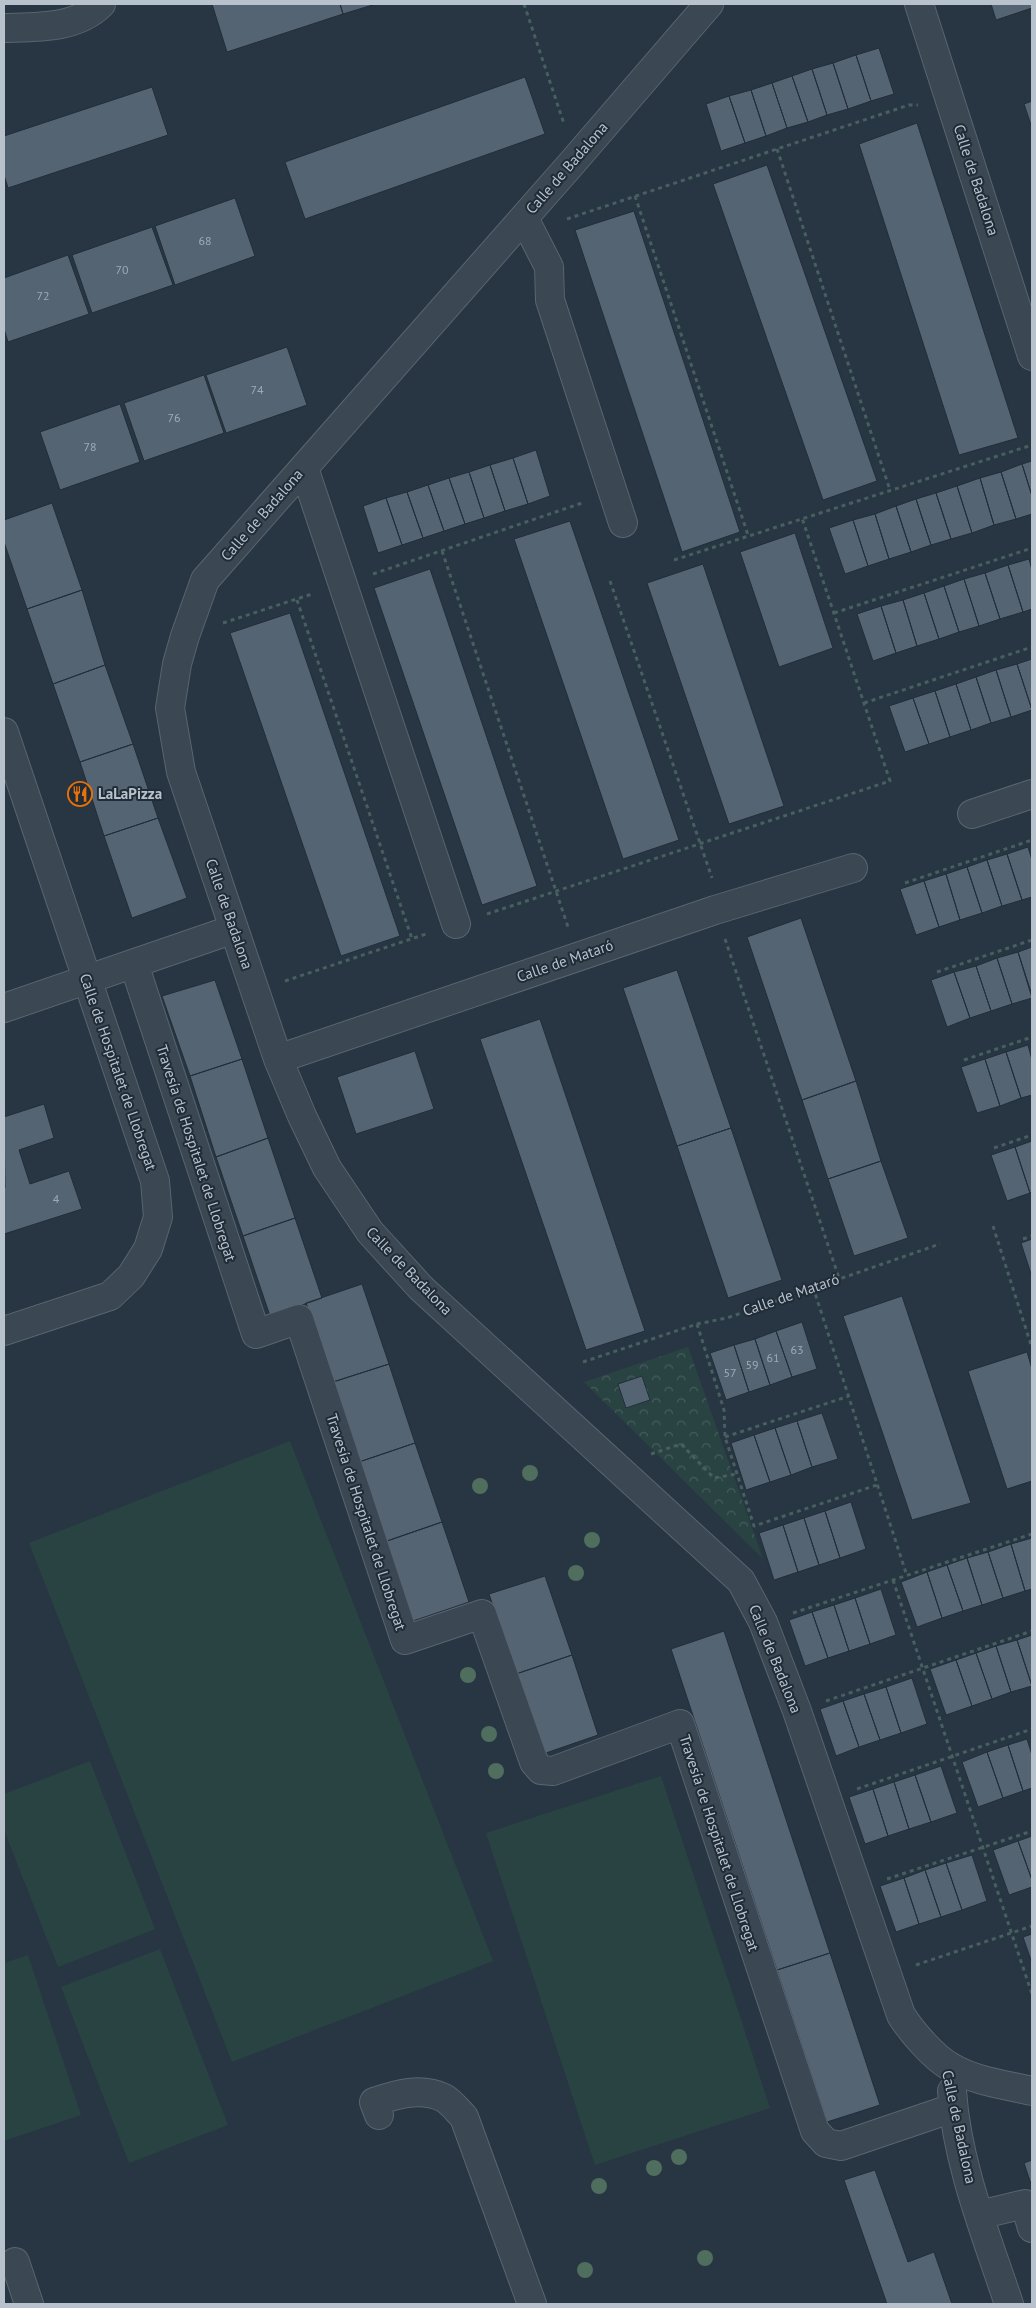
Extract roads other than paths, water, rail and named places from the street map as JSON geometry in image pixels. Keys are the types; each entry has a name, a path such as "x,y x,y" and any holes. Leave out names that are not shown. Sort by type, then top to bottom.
{"street":[{"path":"4,28 69,23 92,13 102,4"},
{"name":"Calle de Badalona","path":"709,4 524,218 204,580 177,664 170,708 180,772 278,1059 327,1168 370,1232 421,1288 617,1465 741,1581 763,1622 828,1799 901,2015 911,2031 950,2067 953,2108 959,2143 979,2215 1009,2304"},
{"name":"Calle de Badalona","path":"919,4 1032,356"},
{"name":"Calle de Badalona","path":"524,218 549,267 550,300 623,523"},
{"path":"304,468 456,924"},
{"name":"Calle de Hospitalet de Llobregat","path":"4,732 155,1180 158,1217 148,1249 131,1276 110,1296 4,1331"},
{"path":"972,814 1032,794"},
{"name":"Calle de Mataró","path":"278,1059 715,910 853,868"},
{"path":"4,1008 234,929"},
{"name":"Travesía de Hospitalet de Llobregat","path":"134,964 256,1334 299,1319 405,1640 482,1614 534,1762 541,1770 553,1771 680,1724 815,2131 826,2144 840,2146 953,2108"},
{"path":"950,2067 995,2082 1032,2091"},
{"path":"379,2115 374,2102 397,2094 419,2091 445,2098 464,2117 532,2304"},
{"path":"979,2215 1025,2204 1032,2228"},
{"path":"15,2262 29,2304"}],"place":[{"name":"LaLaPizza","path":"80,794"}]}
